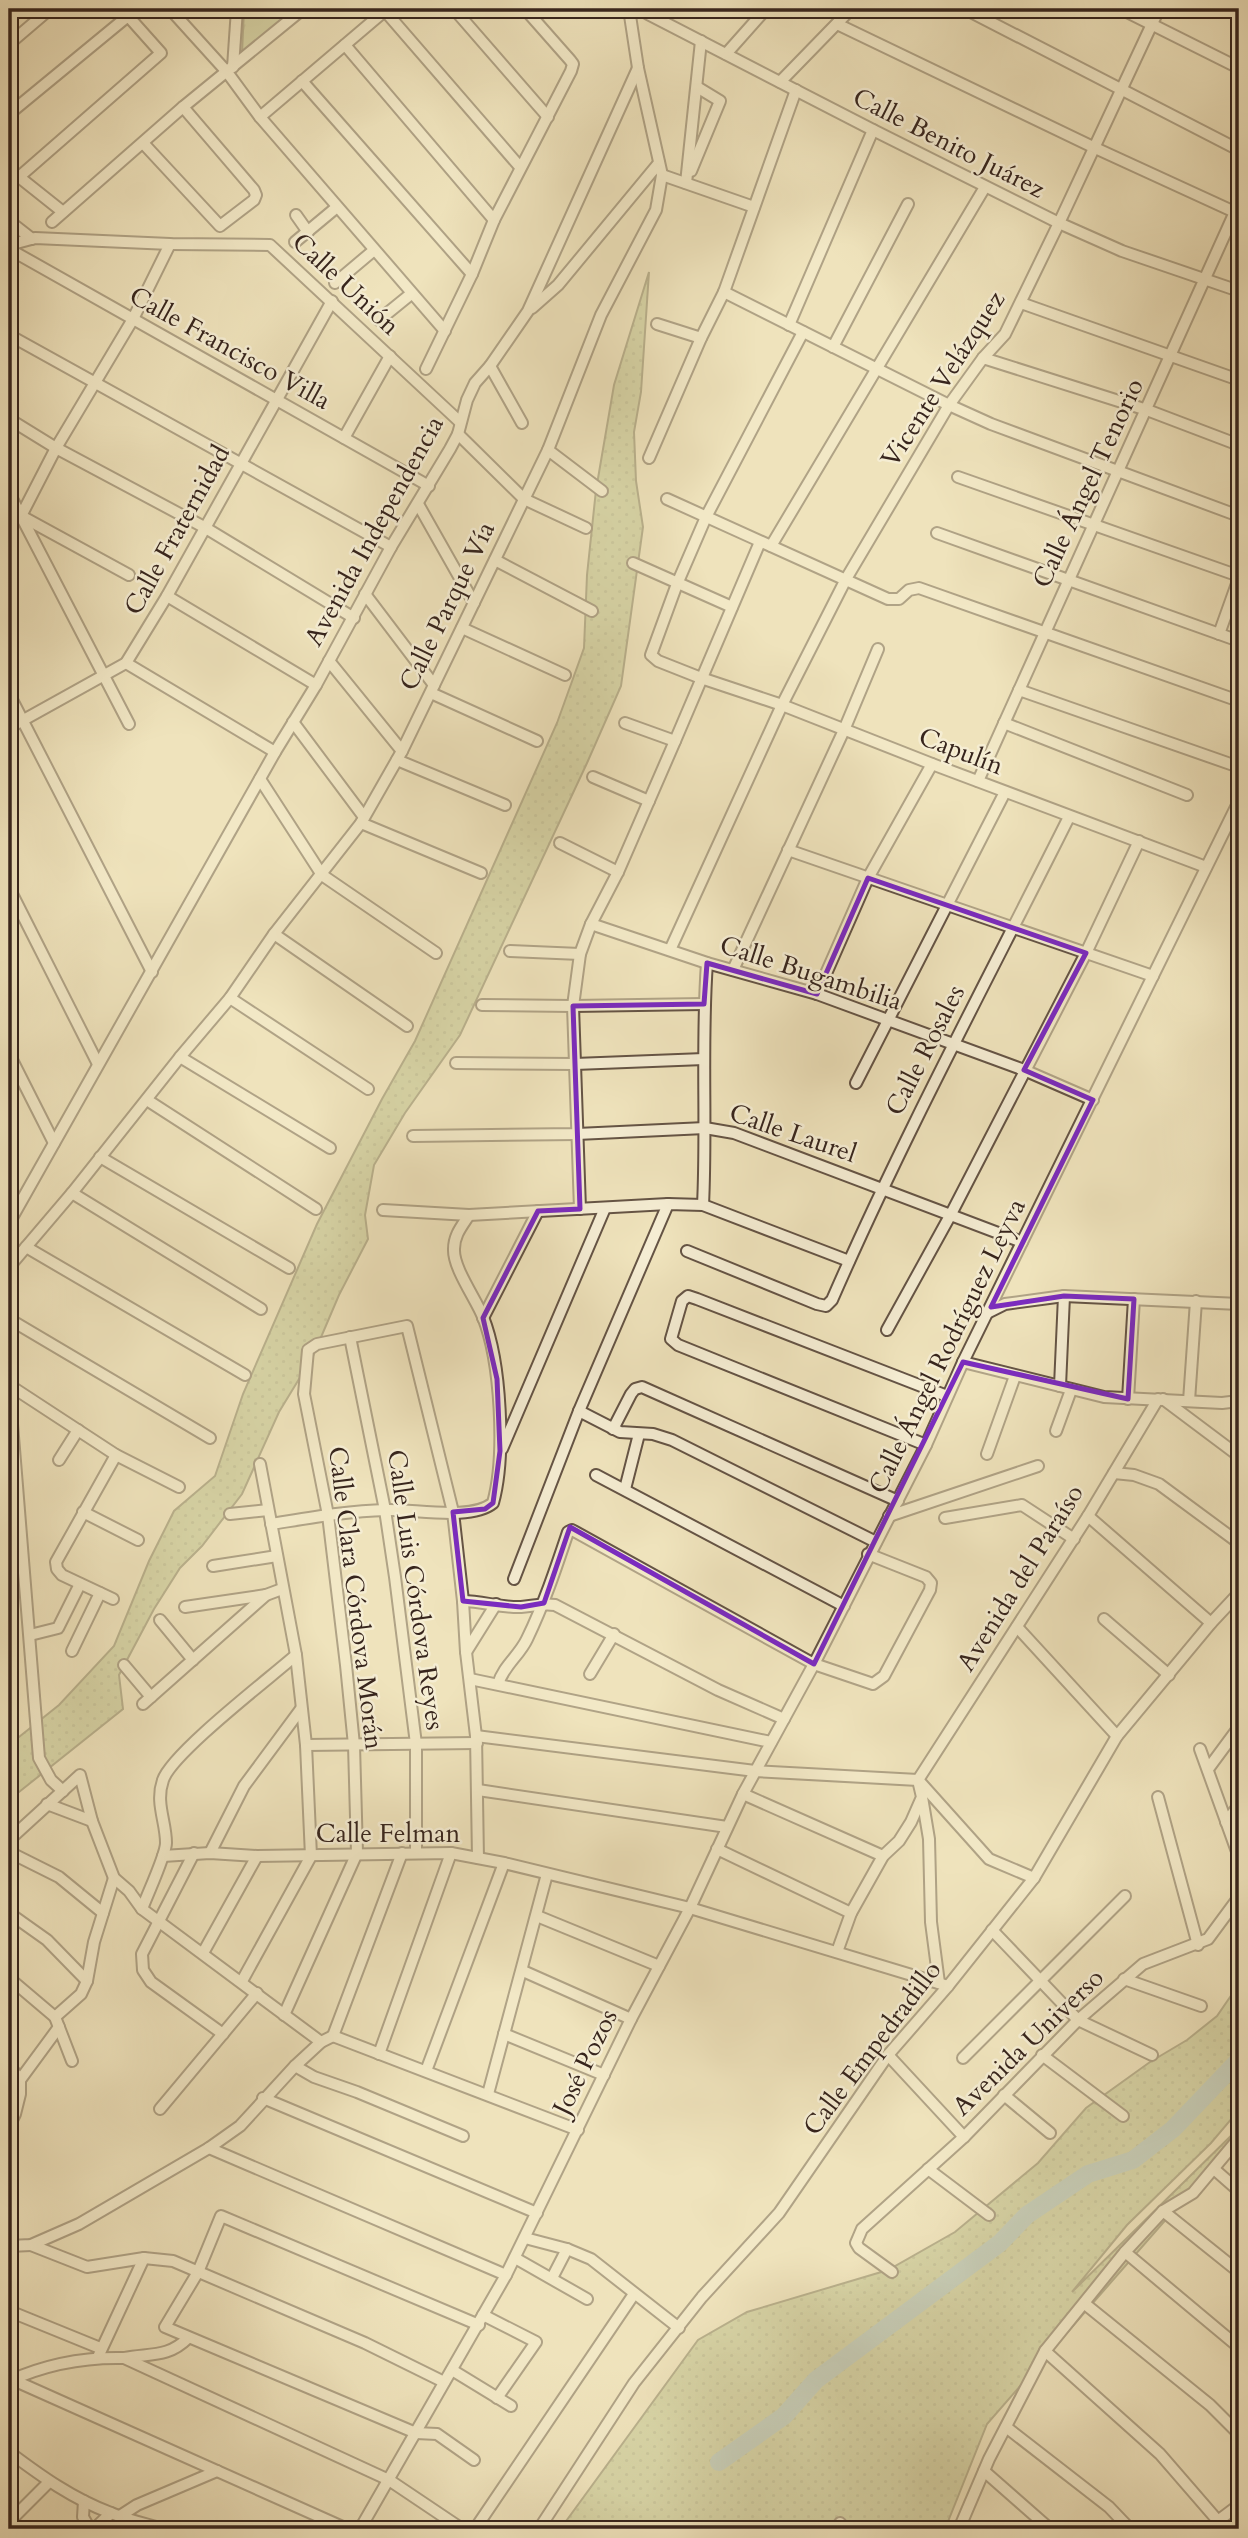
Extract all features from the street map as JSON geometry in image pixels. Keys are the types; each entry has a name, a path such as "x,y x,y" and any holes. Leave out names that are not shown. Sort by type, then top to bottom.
{"street":[{"path":"9,44 50,9"},
{"path":"170,9 230,69 260,117 373,251 445,331"},
{"path":"230,69 237,9"},
{"path":"52,222 183,107 303,9"},
{"path":"454,9 548,117"},
{"path":"426,369 472,275 494,220 573,64 525,9"},
{"path":"629,9 638,68 663,175 754,207"},
{"path":"726,54 766,9"},
{"path":"780,82 851,9"},
{"path":"965,9 1239,150"},
{"path":"1121,9 1239,68"},
{"name":"Vicente Velázquez","path":"782,705 846,579 949,405 983,358 1005,334 1158,9"},
{"path":"260,117 386,10 520,167"},
{"path":"632,24 651,11"},
{"name":"Calle Benito Juárez","path":"651,11 701,41 873,131 1059,223 1122,251 1239,291"},
{"path":"9,114 128,16 162,54 19,177"},
{"path":"837,24 1093,148 1238,210"},
{"path":"686,183 701,41"},
{"path":"345,45 494,220"},
{"name":"Avenida Independencia","path":"9,1223 275,752 354,618 391,547 458,434 475,383 528,311 638,68"},
{"path":"302,81 472,275"},
{"path":"686,183 720,101 697,87"},
{"path":"649,458 724,292 796,90"},
{"path":"143,143 220,226 254,200 254,190 183,107"},
{"path":"789,325 873,131"},
{"path":"528,311 558,285 659,163"},
{"path":"9,169 63,212"},
{"name":"Calle Parque Vía","path":"9,1267 230,998 274,934 362,820 400,755 548,450 601,315 656,210 663,175"},
{"path":"580,1209 573,1006 580,954 591,924 618,872 732,607 765,544 877,369 985,187"},
{"path":"833,347 908,204"},
{"path":"295,242 337,206"},
{"name":"Calle Ángel Tenorio","path":"978,781 1238,210"},
{"path":"296,215 308,232"},
{"path":"9,221 32,239"},
{"name":"Calle Unión","path":"9,247 32,239 270,245 460,422"},
{"path":"9,523 21,516 56,448 133,319 170,244"},
{"name":"Calle Francisco Villa","path":"9,247 429,486"},
{"path":"335,283 373,251"},
{"path":"724,292 991,424 1239,516"},
{"path":"379,320 411,294"},
{"name":"Calle Fraternidad","path":"9,728 126,663 167,596 332,301"},
{"path":"1021,303 1239,380"},
{"path":"657,324 701,338"},
{"path":"677,583 706,517 803,332"},
{"path":"9,335 391,547"},
{"path":"344,438 390,356"},
{"path":"983,358 1147,410 1239,445"},
{"path":"490,366 522,423"},
{"path":"9,419 56,448 204,527 354,618"},
{"path":"458,434 524,499 586,528"},
{"path":"548,450 602,491"},
{"path":"958,477 1239,577 1219,634"},
{"path":"9,494 129,724"},
{"path":"667,499 888,599 899,599 909,590 919,588 1239,701"},
{"path":"418,505 474,603"},
{"path":"21,516 129,575"},
{"path":"937,533 1239,641"},
{"path":"495,560 593,611"},
{"path":"633,563 732,607"},
{"name":"Capulín","path":"677,583 650,655 659,661 782,705 1069,817 1206,867"},
{"path":"365,594 432,689 537,741"},
{"path":"167,596 316,685"},
{"path":"462,628 565,675"},
{"path":"733,970 844,730 878,649"},
{"path":"329,661 400,755 505,804"},
{"path":"126,663 275,752"},
{"path":"1019,690 1239,767"},
{"path":"9,694 152,972"},
{"path":"670,950 782,705"},
{"path":"293,722 362,820 481,873"},
{"path":"625,723 675,741"},
{"path":"1004,723 1187,795"},
{"path":"817,994 867,878 932,764"},
{"path":"593,777 649,801"},
{"path":"260,779 322,875 436,953"},
{"path":"856,1083 1005,792"},
{"name":"Calle Ángel Rodríguez Leyva","path":"690,1908 743,1794 814,1664 926,1445 963,1362 1239,801"},
{"name":"Calle Rosales","path":"687,1251 817,1304 826,1306 832,1300 882,1188 952,1045 1069,817"},
{"path":"887,1331 951,1214 1086,953 1139,841"},
{"path":"560,843 618,872"},
{"path":"788,850 1153,976"},
{"path":"9,888 98,1064"},
{"name":"Calle Bugambilia","path":"591,924 707,963 817,994 1024,1070 1093,1100"},
{"path":"274,934 407,1026"},
{"path":"510,951 580,954"},
{"path":"703,1205 704,1003 707,963"},
{"path":"230,998 368,1089"},
{"path":"482,1005 704,1003"},
{"path":"9,1054 54,1143"},
{"path":"180,1057 330,1148"},
{"path":"456,1063 575,1064 704,1059"},
{"path":"147,1100 316,1209"},
{"name":"Calle Laurel","path":"413,1136 577,1134 705,1128 734,1133 1022,1242"},
{"path":"100,1157 289,1268"},
{"path":"72,1193 261,1309"},
{"path":"514,1579 579,1412 668,1204"},
{"path":"383,1210 470,1215 668,1204 703,1205 849,1261"},
{"path":"500,1451 605,1208"},
{"path":"484,1318 538,1211"},
{"path":"271,1524 385,1510 453,1512 485,1509 493,1503 500,1451 497,1379 492,1345 484,1318 457,1264 453,1250 457,1232 470,1215"},
{"path":"26,1247 245,1375"},
{"path":"926,1445 678,1345 671,1339 681,1301 688,1296 947,1396"},
{"path":"989,1312 1005,1304 1064,1296 1239,1304"},
{"path":"1055,1431 1066,1388 1064,1296"},
{"path":"1128,1399 1134,1298"},
{"path":"1189,1401 1196,1301"},
{"path":"9,1318 209,1438"},
{"path":"349,1338 407,1326 453,1512 477,1740 478,1858"},
{"name":"Calle Clara Córdova Morán","path":"349,1338 317,1344 308,1350 304,1394 328,1516 354,1745 357,1853"},
{"name":"Calle Luis Córdova Reyes","path":"349,1338 385,1510 416,1744 416,1852"},
{"path":"963,1362 1104,1397 1239,1401"},
{"path":"987,1454 1015,1376"},
{"path":"9,1386 116,1455 179,1487"},
{"path":"9,1386 40,1758 51,1780 63,1791"},
{"path":"614,1429 631,1394 635,1389 642,1388 898,1501"},
{"path":"1160,1399 1239,1456"},
{"name":"Avenida del Paraíso","path":"918,1780 1074,1539 1160,1399"},
{"path":"579,1412 614,1429 653,1434 673,1440 876,1542"},
{"path":"60,1460 78,1430"},
{"path":"625,1489 639,1434"},
{"path":"113,1599 62,1575 57,1569 57,1562 116,1455"},
{"path":"242,1982 311,1856 306,1745 296,1655 260,1464"},
{"path":"889,1516 1038,1466"},
{"path":"1114,1473 1134,1475 1159,1484 1239,1543"},
{"path":"596,1475 844,1606"},
{"path":"945,1518 1022,1504 1074,1539"},
{"path":"230,1514 268,1510"},
{"path":"83,1512 138,1540"},
{"path":"1088,1516 1210,1623"},
{"path":"498,1684 508,1663 521,1651 527,1639 544,1603 568,1532 572,1530 814,1664 873,1684 884,1676 930,1590 931,1583 926,1577 868,1555"},
{"path":"213,1566 276,1556"},
{"path":"30,1635 58,1628 80,1584"},
{"path":"185,1607 266,1595 282,1589"},
{"path":"72,1651 100,1593"},
{"name":"Calle Empedradillo","path":"539,2529 634,2384 702,2297 779,2213 888,2055 1034,1878 1117,1736 1210,1623 1239,1593"},
{"path":"124,1665 147,1700 266,1595"},
{"path":"463,1601 521,1607 544,1603 555,1605 718,1690 784,1719"},
{"path":"466,1652 496,1604"},
{"path":"1104,1619 1169,1675"},
{"path":"160,1620 193,1660"},
{"path":"1017,1627 1117,1736"},
{"path":"590,1674 614,1634"},
{"path":"142,1909 166,1844 159,1802 163,1779 170,1766 296,1655"},
{"path":"470,1678 771,1742"},
{"path":"210,1853 244,1786 301,1709"},
{"path":"1208,1769 1239,1727"},
{"path":"306,1745 416,1744 477,1740 755,1771 918,1780 989,1859 1034,1878"},
{"path":"1200,1749 1239,1857"},
{"path":"9,1840 79,1775 92,1821 114,1878 130,1891 142,1909 321,2042"},
{"path":"918,1780 929,1839 930,1922 944,1984"},
{"path":"478,1790 727,1827"},
{"path":"743,1794 883,1856"},
{"path":"836,1952 851,1913 883,1856 899,1841 922,1797"},
{"path":"1158,1797 1198,1945"},
{"path":"47,1804 92,1821"},
{"path":"1226,1822 1239,1805"},
{"path":"717,1849 851,1913"},
{"path":"9,1853 59,1877 103,1913"},
{"path":"194,1853 142,1954 143,1970 150,1982 223,2034"},
{"name":"Calle Felman","path":"163,1856 194,1853 257,1856 452,1853 690,1908 944,1984"},
{"path":"284,2015 357,1853"},
{"path":"9,2246 31,2245 79,2224 209,2148 240,2126 295,2066 321,2042 333,2036 402,1853"},
{"path":"379,2054 452,1853"},
{"path":"203,1953 257,1856"},
{"path":"426,2071 504,1863"},
{"path":"488,2094 547,1874"},
{"path":"9,2126 20,2094 20,2080 57,2022 81,1994 88,1981 94,1942 114,1878"},
{"path":"964,2058 1125,1896"},
{"name":"Avenida Universo","path":"892,2272 859,2248 856,2243 862,2229 964,2137 1042,2055 1124,1979 1143,1964 1208,1939 1239,1897"},
{"name":"José Pozos","path":"360,2529 506,2275 631,2018 690,1908"},
{"path":"9,1913 47,1940 88,1981"},
{"path":"537,1916 659,1966"},
{"path":"992,1930 1078,2020 1152,2055"},
{"path":"523,1971 631,2018"},
{"path":"9,1978 57,2022 72,2061"},
{"path":"1124,1979 1201,2006"},
{"path":"160,2109 257,1993"},
{"path":"504,2034 604,2075"},
{"path":"333,2036 578,2130"},
{"path":"888,2055 964,2137"},
{"path":"1042,2055 1124,2116"},
{"path":"9,2065 20,2080"},
{"path":"295,2066 314,2077 463,2136"},
{"path":"1004,2095 1050,2133"},
{"path":"263,2098 537,2213"},
{"path":"959,2529 984,2471 1045,2351 1125,2252 1163,2211 1193,2193 1239,2138"},
{"path":"209,2148 506,2275"},
{"path":"928,2169 989,2215"},
{"path":"1214,2169 1239,2191"},
{"path":"1163,2211 1239,2272"},
{"path":"474,2460 437,2434 416,2432 165,2327 198,2272 221,2216 536,2342 497,2398"},
{"path":"525,2238 567,2249 590,2259 679,2328"},
{"path":"31,2245 87,2267 144,2258 173,2260 365,2343 444,2382"},
{"path":"552,2278 567,2249"},
{"path":"1125,2252 1239,2346"},
{"path":"10,2380 99,2353 144,2258"},
{"path":"514,2258 587,2299"},
{"path":"475,2529 634,2294"},
{"path":"1085,2304 1210,2405 1239,2434"},
{"path":"9,2311 99,2353 124,2358 389,2480 462,2529"},
{"path":"124,2358 142,2354 159,2355 178,2349 188,2338"},
{"path":"1045,2351 1160,2454 1222,2525 1239,2505"},
{"path":"452,2370 511,2406"},
{"path":"10,2380 347,2529"},
{"path":"1006,2427 1109,2507 1130,2529"},
{"path":"9,2452 49,2482 84,2501 116,2515 163,2529"},
{"path":"84,2501 83,2517 92,2529 137,2505 217,2471"},
{"path":"984,2471 1050,2529"},
{"path":"9,2522 49,2482"}],"highlighted area":[{"path":"868,878 1086,953 1024,1070 1093,1100 991,1307 1064,1296 1134,1299 1128,1399 963,1362 814,1664 570,1527 544,1603 521,1607 463,1601 453,1512 485,1509 493,1503 500,1451 497,1379 483,1318 538,1211 580,1209 573,1006 704,1004 707,963 817,994"}],"green space":[{"path":"244,9 294,9 242,53"},
{"path":"649,272 641,392 634,432 636,481 643,527 621,686 460,1035 405,1113 374,1165 365,1215 368,1239 339,1295 313,1356 279,1412 242,1494 202,1546 180,1568 154,1609 119,1675 123,1709 9,1800 9,1745 59,1705 114,1646 149,1561 174,1511 215,1476 243,1394 317,1224 415,1041 557,723 584,648 587,575 596,490 614,385"},
{"path":"1239,1984 1239,2110 1211,2143 1127,2225 1072,2292 1239,2128 1239,2136 987,2424 945,2529 568,2529 564,2524 698,2340 747,2312 888,2270 955,2232 1038,2163 1086,2108 1150,2062 1187,2040 1217,2016"}],"waterway":[{"path":"719,2462 784,2416 816,2380 1000,2243 1027,2215 1088,2174 1133,2160 1173,2129 1239,2060"}]}
